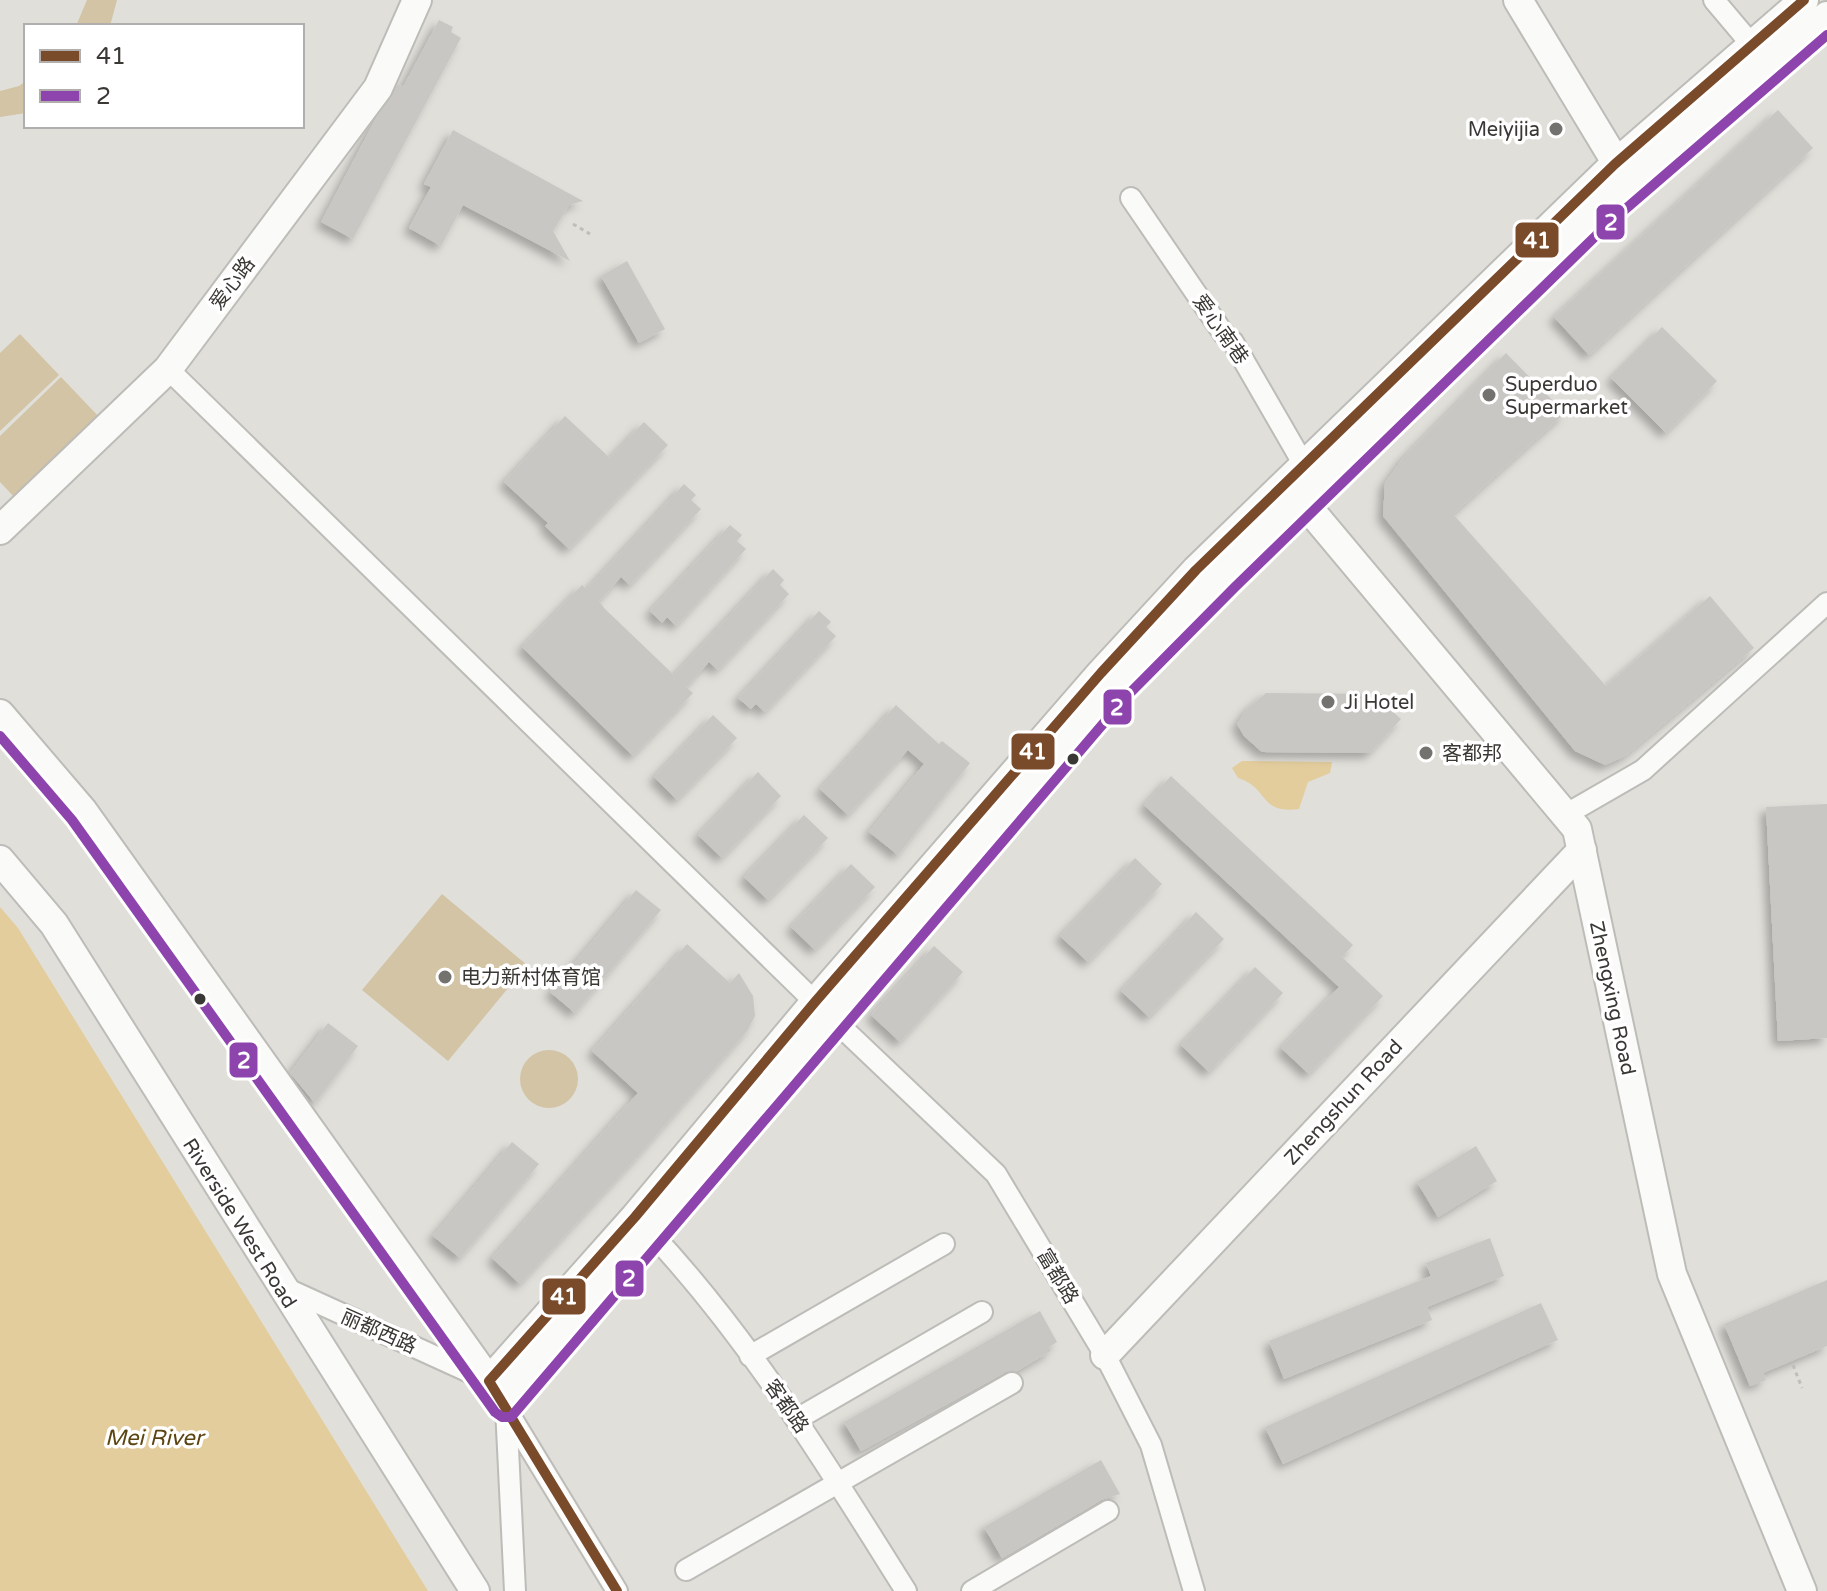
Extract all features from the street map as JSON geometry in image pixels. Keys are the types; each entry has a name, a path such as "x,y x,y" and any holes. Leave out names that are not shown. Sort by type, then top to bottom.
{"street":[{"name":"爱心路","path":"0,530 168,369 378,88 417,0"},
{"path":"1518,0 1623,175"},
{"path":"1714,0 1752,45"},
{"path":"515,1591 506,1404 651,1233 824,1010 1101,673 1196,570 1298,483 1623,175 1752,45 1804,0"},
{"path":"1623,175 1827,16"},
{"name":"爱心南巷","path":"1131,198 1223,333 1233,342 1298,483"},
{"name":"富都路","path":"168,369 996,1174 1105,1355 1151,1445 1194,1591"},
{"name":"Zhengxing Road","path":"1298,483 1577,829 1672,1274 1802,1591"},
{"path":"1565,815 1643,770 1827,603"},
{"path":"0,714 83,811 506,1404 617,1591"},
{"name":"Zhengshun Road","path":"1105,1355 1582,850"},
{"name":"Riverside West Road","path":"0,860 54,924 278,1285 475,1591"},
{"path":"489,1381 824,1010"},
{"name":"客都路","path":"651,1233 695,1281 797,1419 906,1591"},
{"path":"750,1356 944,1244"},
{"name":"丽都西路","path":"278,1285 489,1381"},
{"path":"797,1419 982,1312"},
{"path":"686,1570 1012,1383"},
{"path":"972,1591 1108,1511"}],"path":[{"path":"573,224 590,234"},
{"path":"1793,1365 1802,1388"}],"shaded area":[{"path":"87,0 117,0 111,24 77,24"},
{"path":"24,82 24,113 0,117 0,91"},
{"path":"20,334 59,375 0,431 0,353"},
{"path":"61,377 100,418 16,499 0,482 0,436"},
{"name":"电力新村体育馆","path":"442,894 527,965 448,1061 362,990"},
{"path":"549,1050 560,1052 569,1059 576,1068 576,1090 569,1099 560,1106 549,1108 538,1106 529,1099 522,1090 520,1079 522,1068 529,1059 538,1052"}],"water":[{"path":"1242,761 1332,762 1330,773 1308,782 1299,809 1286,810 1270,804 1248,782 1238,778 1232,768"},
{"name":"Mei River","path":"0,907 18,928 428,1591 0,1591"}],"building":[{"path":"439,20 453,27 451,32 461,38 353,239 321,222 374,122 398,84 403,87"},
{"path":"1778,110 1813,148 1589,355 1554,317"},
{"path":"453,130 583,201 569,205 553,231 570,261 463,205 441,246 409,228 431,187 424,184"},
{"path":"627,261 665,329 639,343 601,276"},
{"path":"1662,327 1717,381 1666,433 1611,378"},
{"path":"1506,353 1565,413 1453,514 1606,686 1710,596 1754,648 1625,756 1605,765 1575,751 1383,516 1385,483 1403,458"},
{"path":"565,416 610,458 644,422 668,445 569,549 545,526 548,523 504,482"},
{"path":"684,484 696,495 691,500 701,509 630,585 621,577 599,601 605,609 674,675 773,569 784,580 780,585 789,594 718,670 709,662 686,687 693,693 633,756 522,647 582,585 587,589"},
{"path":"730,525 742,535 737,541 746,549 676,626 667,617 662,623 650,611"},
{"path":"819,611 831,622 826,627 836,636 765,712 756,704 751,709 738,698"},
{"path":"1266,693 1382,694 1383,702 1394,706 1393,712 1401,719 1370,753 1262,752 1244,736 1237,724 1248,708"},
{"path":"896,705 939,744 942,741 970,763 898,855 869,832 924,764 908,750 848,815 820,789"},
{"path":"713,715 737,738 677,800 654,777"},
{"path":"758,772 781,796 722,858 698,835"},
{"path":"1171,776 1353,945 1342,957 1383,996 1309,1074 1281,1048 1339,987 1144,805"},
{"path":"1827,804 1827,1038 1778,1041 1766,807"},
{"path":"804,815 828,838 768,900 744,877"},
{"path":"1135,858 1162,884 1088,962 1060,936"},
{"path":"851,864 875,887 815,950 791,927"},
{"path":"636,890 661,910 575,1013 550,992"},
{"path":"1196,912 1224,939 1149,1017 1121,991"},
{"path":"687,944 730,983 739,973 753,996 755,1016 747,1031 638,1156 520,1284 492,1258 638,1093 592,1051"},
{"path":"934,946 963,972 900,1042 871,1015"},
{"path":"1255,967 1283,993 1209,1072 1181,1045"},
{"path":"328,1023 358,1046 315,1103 290,1073"},
{"path":"512,1142 539,1164 460,1258 433,1236"},
{"path":"1476,1146 1497,1181 1438,1217 1417,1182"},
{"path":"1490,1238 1504,1276 1427,1307 1432,1320 1284,1379 1269,1341 1431,1276 1426,1263"},
{"path":"1827,1280 1827,1346 1763,1373 1766,1380 1750,1386 1724,1324"},
{"path":"1541,1303 1558,1340 1283,1464 1265,1427"},
{"path":"1040,1311 1057,1342 1049,1347 1051,1351 861,1451 844,1422"},
{"path":"1101,1460 1120,1494 1101,1500 1002,1558 984,1527"}],"transit line":[{"name":"41","path":"617,1591 489,1381 635,1217 815,1002 1101,673 1196,570 1615,164 1804,0"},
{"name":"2","path":"0,736 72,820 495,1412 502,1417 511,1417 1126,697 1607,225 1827,35"}],"place":[{"name":"Meiyijia","path":"1556,129"},
{"name":"Superduo Supermarket","path":"1489,395"},
{"name":"Ji Hotel","path":"1328,702"},
{"name":"客都邦","path":"1426,753"},
{"name":"电力新村体育馆","path":"445,977"}]}
